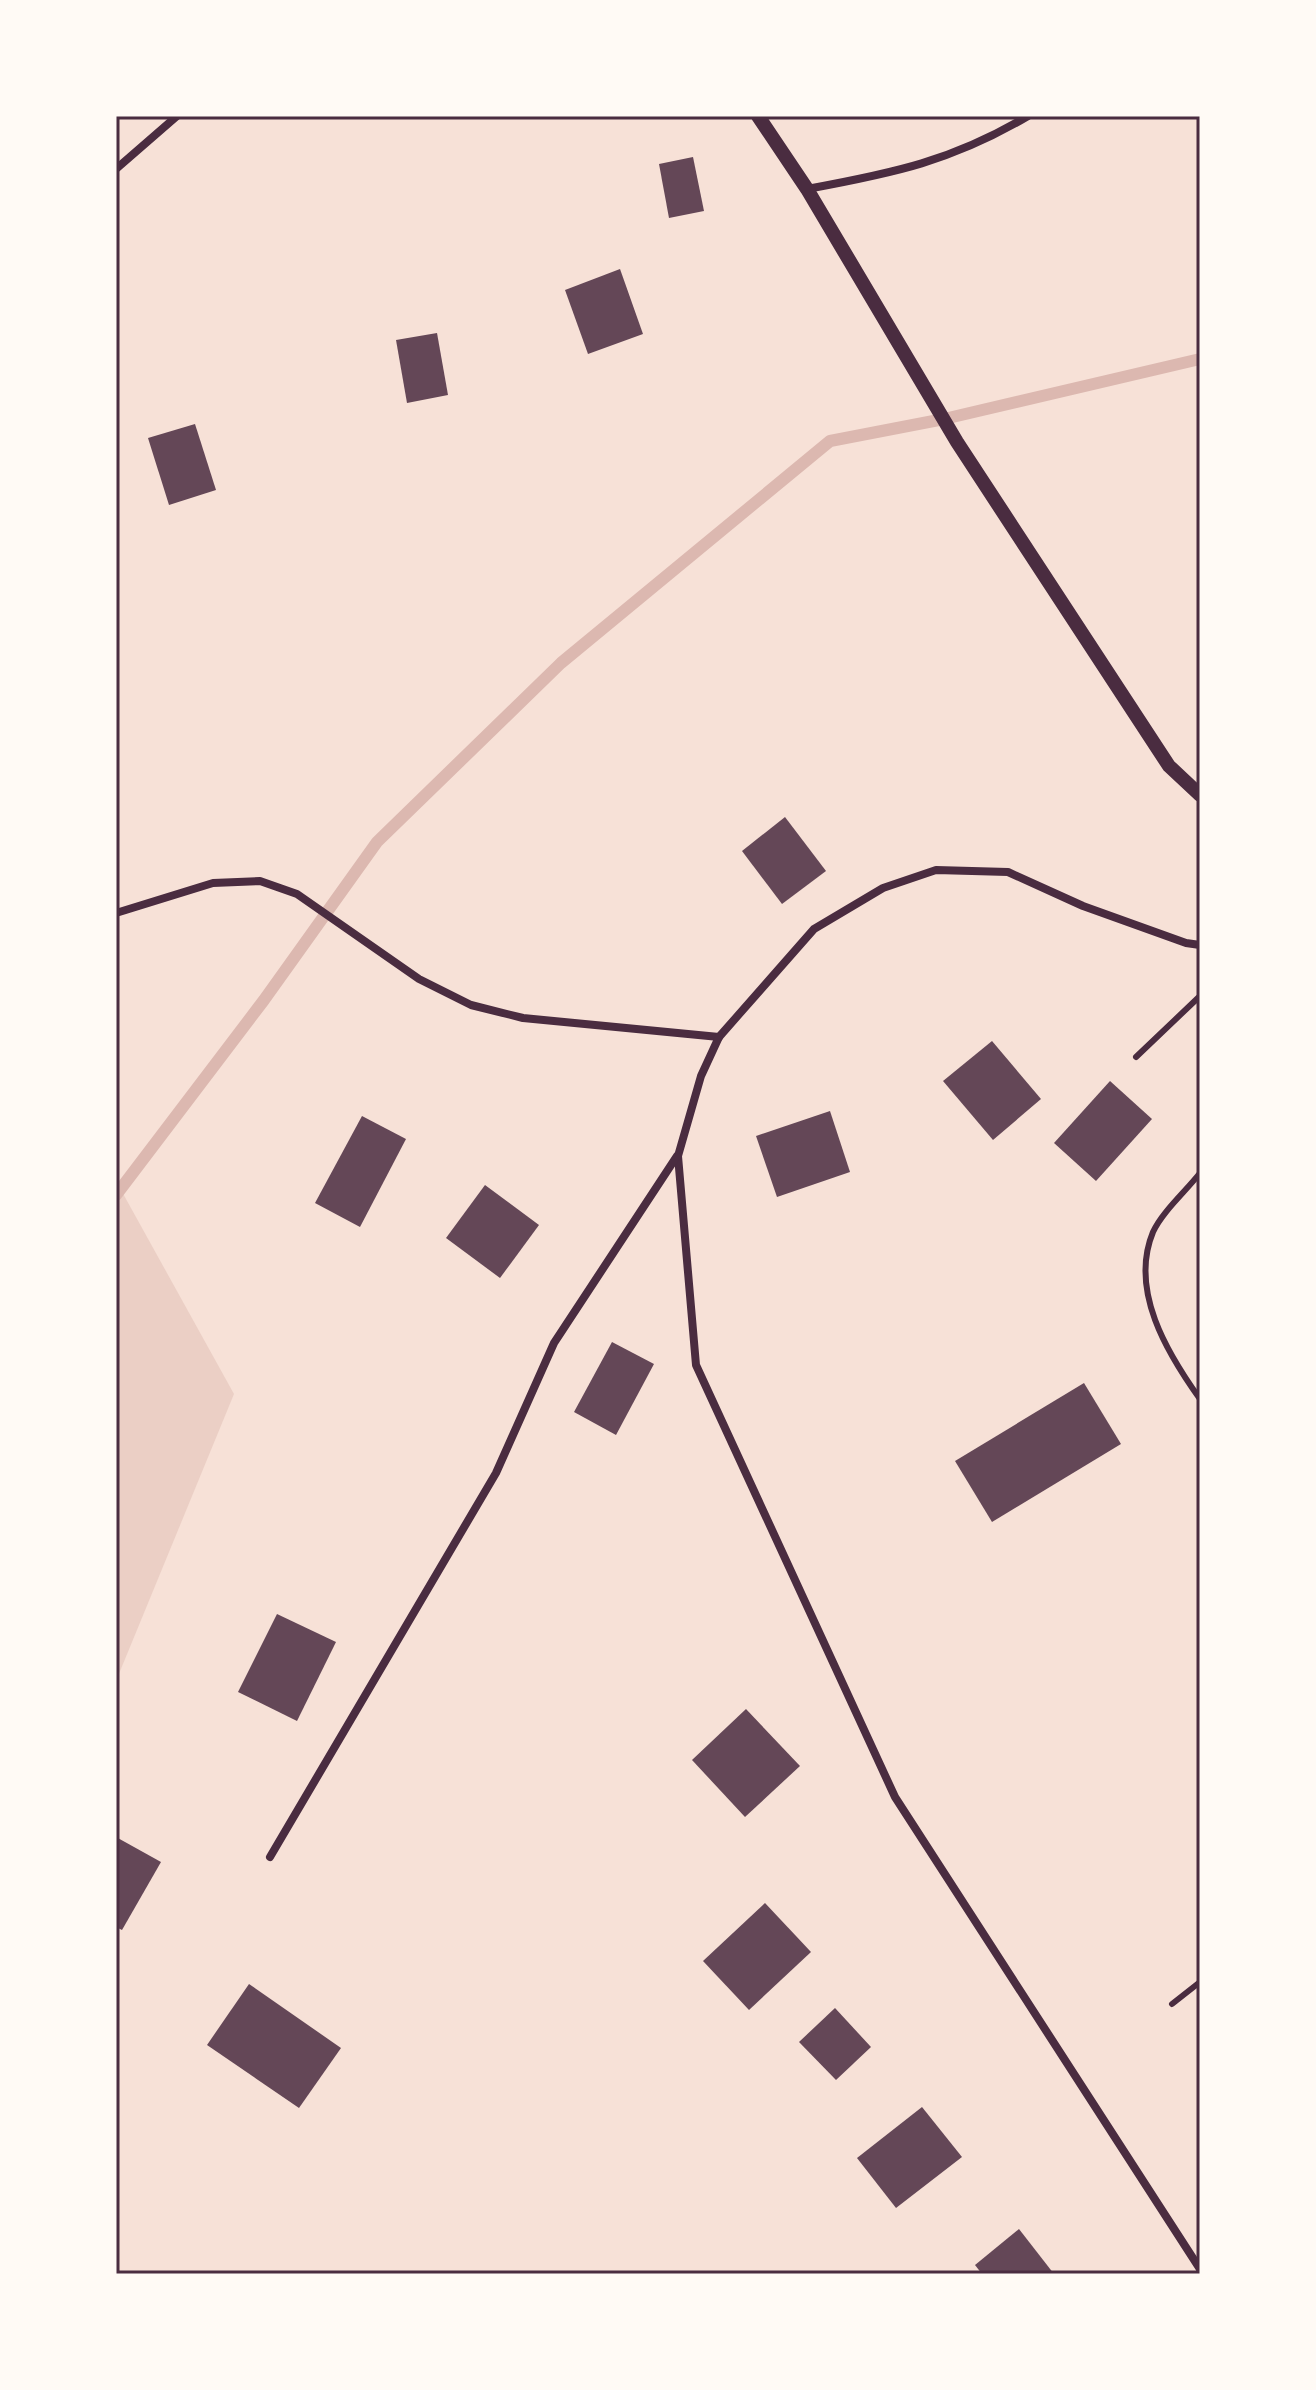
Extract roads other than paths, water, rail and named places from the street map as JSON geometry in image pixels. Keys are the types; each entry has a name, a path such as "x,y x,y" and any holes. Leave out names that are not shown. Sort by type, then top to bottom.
{"street":[{"path":"116,169 177,116"},
{"path":"758,116 807,189 957,442 1169,766 1200,795"},
{"path":"807,189 900,172 981,144 1028,116"},
{"path":"270,1857 496,1473 554,1343 678,1156 701,1076 719,1037 814,929 883,888 936,870 1008,872 1083,906 1200,945"},
{"path":"116,913 213,883 260,881 297,894 419,979 471,1005 523,1018 719,1037"},
{"path":"678,1156 696,1365 868,1741 895,1797 1200,2269"}],"lane":[{"path":"1136,1057 1200,996"},
{"path":"1200,1173 1153,1231 1143,1281 1169,1357 1200,1399"},
{"path":"1172,2004 1200,1982"}],"waterway":[{"path":"116,1195 264,1000 377,842 561,663 830,441 944,419 1200,359"}]}
